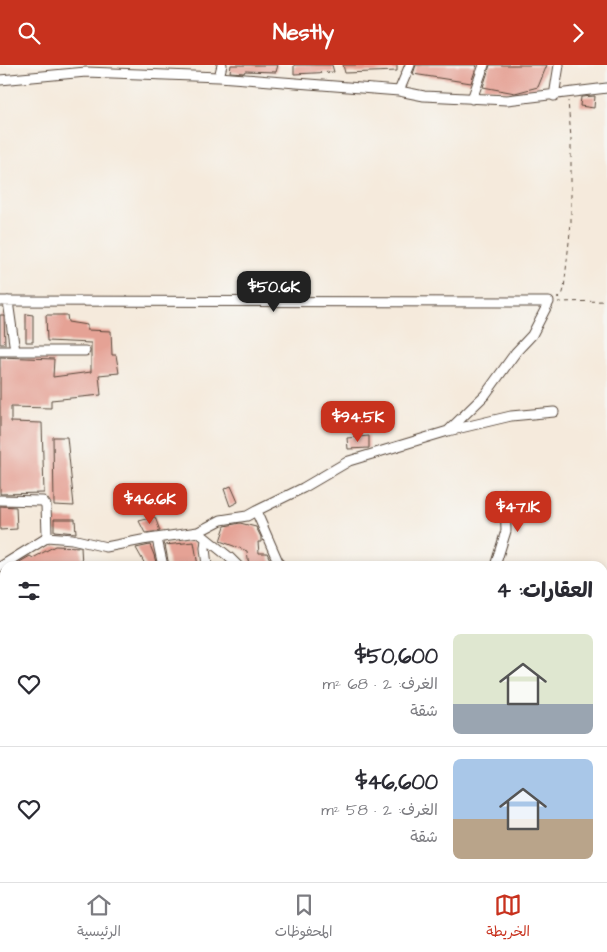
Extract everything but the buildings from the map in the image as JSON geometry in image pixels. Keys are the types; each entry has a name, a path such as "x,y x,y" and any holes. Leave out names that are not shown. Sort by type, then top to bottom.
{"street":[{"path":"219,77 222,65"},
{"path":"399,91 410,65"},
{"path":"472,99 484,65"},
{"path":"554,96 558,65"},
{"path":"0,80 87,69 154,69 219,77 399,91 424,96 507,100 554,96 607,88"},
{"path":"15,351 4,301 549,302 532,335 516,352 485,395 448,431"},
{"path":"0,351 86,351"},
{"path":"9,561 47,537 72,539 102,547 198,532 221,520 247,516 303,488 348,461 448,431 512,416 554,413"},
{"path":"497,561 506,531 505,494"},
{"path":"0,500 40,500 45,502 47,537"},
{"path":"256,511 278,561"},
{"path":"198,532 232,561"},
{"path":"157,539 162,561"},
{"path":"206,539 204,548 206,561"}],"path":[{"path":"549,302 562,296 564,289 571,223 571,138 568,93"},
{"path":"549,302 607,301"}]}
